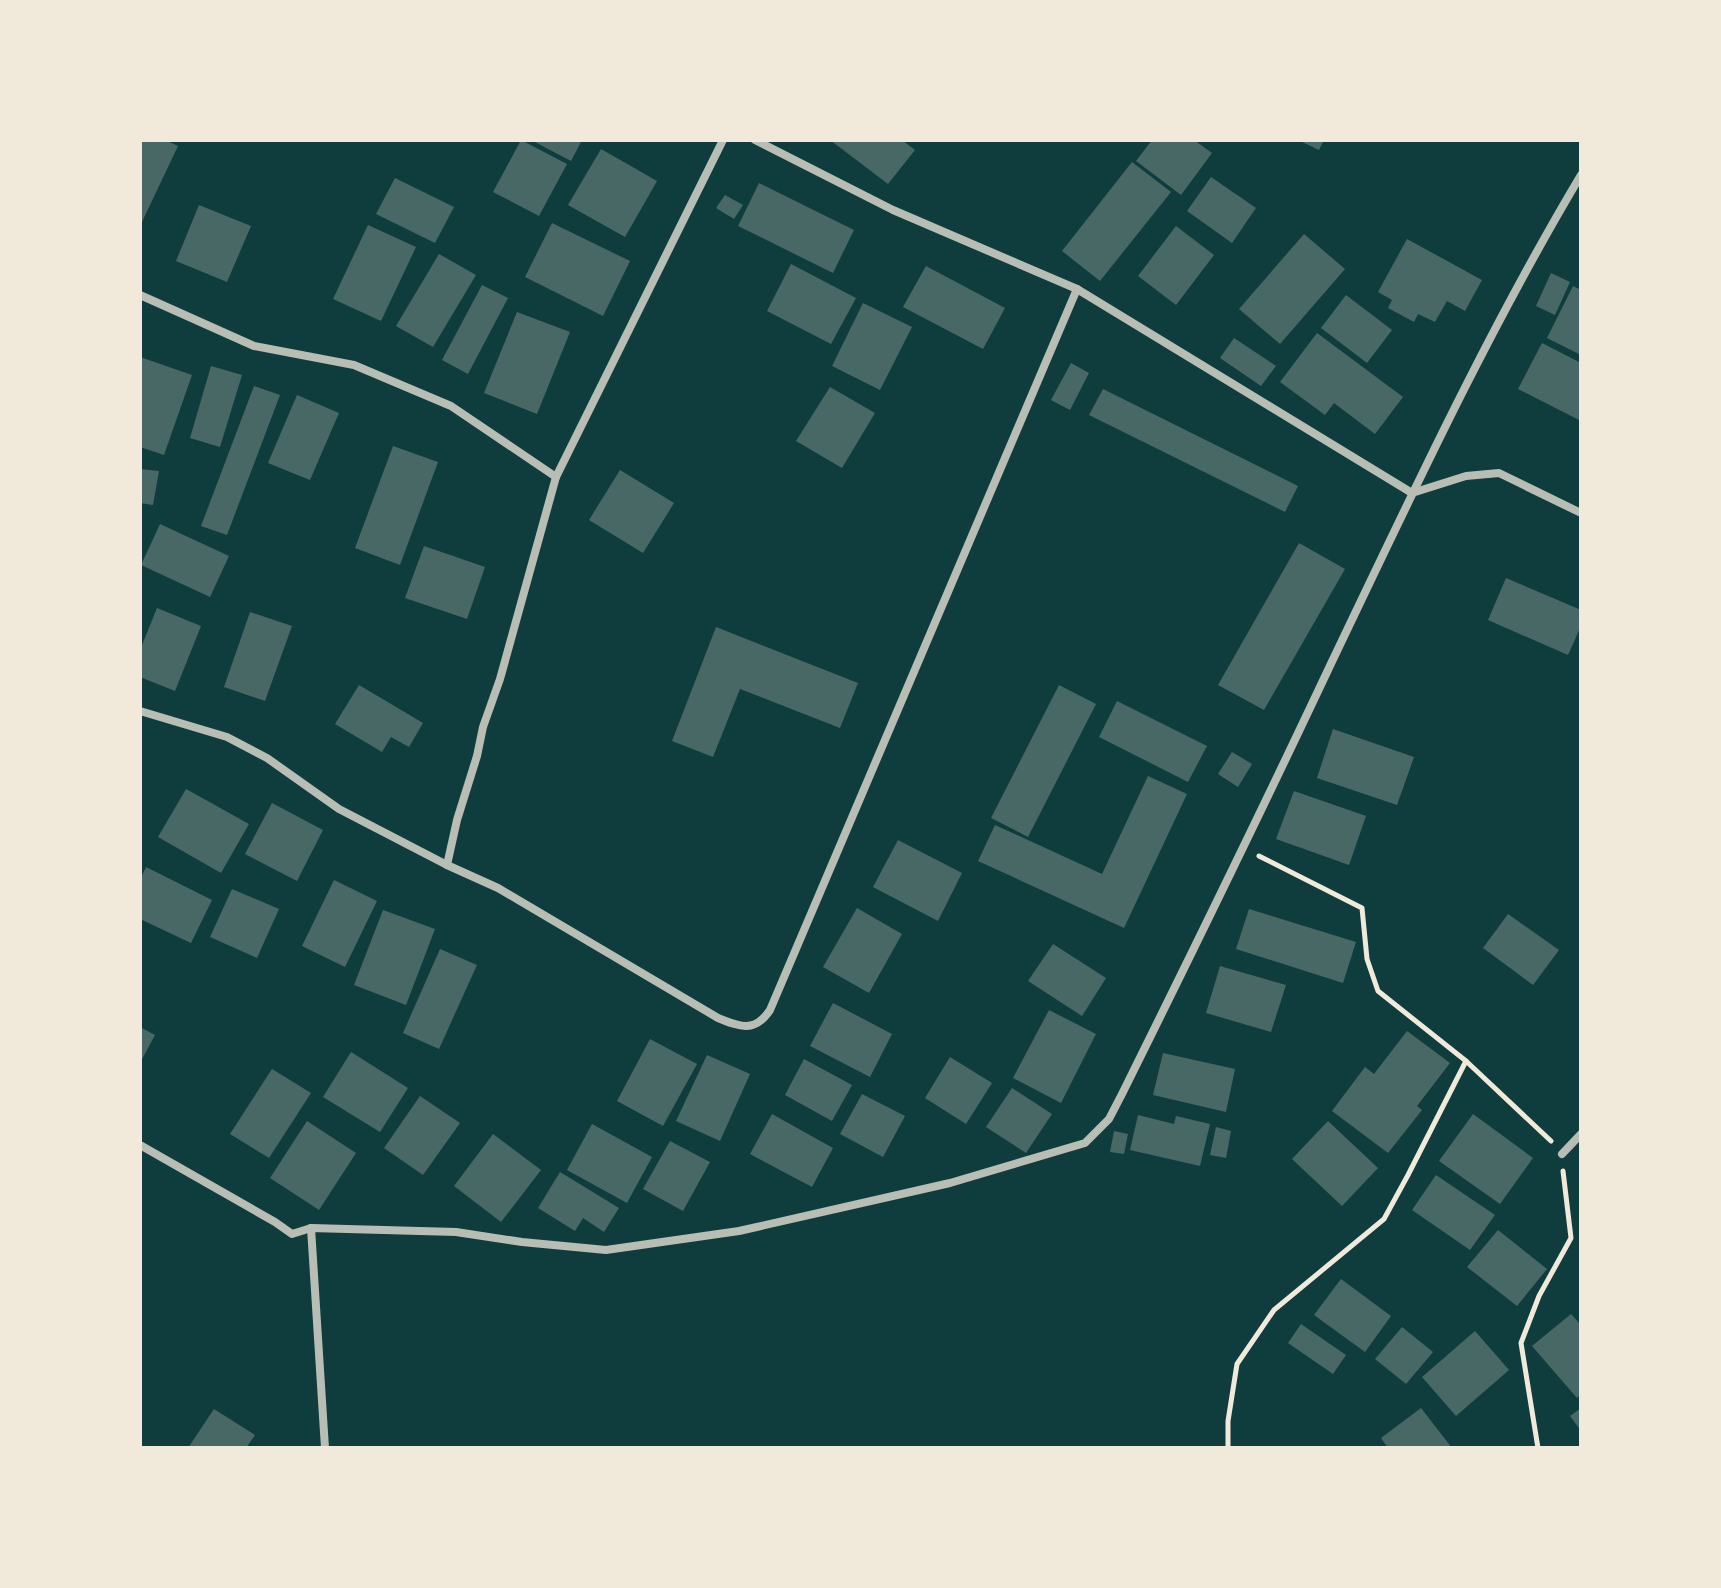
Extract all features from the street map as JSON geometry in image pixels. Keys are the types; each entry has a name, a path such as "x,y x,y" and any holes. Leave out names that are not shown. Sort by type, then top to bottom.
{"street":[{"path":"447,865 483,727 500,679 556,477 723,140"},
{"path":"755,140 893,210 1077,289 1412,493 1466,476 1499,473 1581,513"},
{"path":"140,1145 292,1234 311,1228 456,1232 606,1250 739,1231 950,1183 1085,1143 1109,1119 1243,848 1412,493 1535,252 1581,175"},
{"path":"140,711 227,737 267,758 339,809 498,888 718,1018 733,1024 759,1024 770,1010 1077,289"},
{"path":"140,295 254,346 354,365 451,406 556,477"},
{"path":"1562,1154 1581,1134"},
{"path":"311,1228 325,1448"}],"path":[{"path":"1243,848 1362,908 1367,959 1378,991 1466,1061 1541,1130 1562,1154 1571,1238 1539,1296 1521,1343 1538,1448"},
{"path":"1228,1448 1228,1421 1237,1364 1274,1310 1384,1219 1466,1061"}],"building":[{"path":"140,140 165,140 178,146 140,226"},
{"path":"521,140 567,164 539,216 493,192"},
{"path":"531,140 582,140 571,161"},
{"path":"830,140 902,140 915,150 888,184"},
{"path":"1152,140 1194,140 1212,153 1181,195 1136,161"},
{"path":"1298,140 1324,140 1319,150"},
{"path":"601,149 657,181 625,237 568,205"},
{"path":"1132,162 1171,192 1100,281 1062,251"},
{"path":"1211,177 1256,208 1232,243 1187,211"},
{"path":"395,178 454,207 435,243 376,214"},
{"path":"759,183 854,230 833,273 738,226"},
{"path":"725,195 743,205 734,219 716,208"},
{"path":"199,205 251,226 227,282 176,261"},
{"path":"552,223 630,261 603,316 525,277"},
{"path":"368,225 416,247 381,321 333,299"},
{"path":"1176,226 1214,255 1176,305 1138,276"},
{"path":"1304,234 1345,269 1280,344 1239,309"},
{"path":"1407,239 1482,280 1465,311 1447,301 1435,322 1418,314 1414,322 1388,308 1392,300 1378,292"},
{"path":"439,254 476,275 433,347 396,326"},
{"path":"791,264 856,298 831,344 767,311"},
{"path":"926,266 1005,308 983,349 903,307"},
{"path":"1551,273 1570,282 1555,315 1536,306"},
{"path":"482,285 508,298 468,374 442,360"},
{"path":"1573,286 1581,290 1581,355 1547,338"},
{"path":"1346,295 1392,330 1367,363 1321,328"},
{"path":"863,303 912,327 880,390 832,366"},
{"path":"517,312 570,332 537,414 484,393"},
{"path":"1317,333 1403,397 1375,434 1334,403 1325,415 1280,382"},
{"path":"1234,338 1276,366 1261,386 1220,358"},
{"path":"1542,343 1581,363 1581,421 1518,389"},
{"path":"140,357 192,375 164,455 140,447"},
{"path":"1071,363 1089,373 1070,410 1051,400"},
{"path":"211,366 242,375 220,447 190,438"},
{"path":"254,386 280,395 227,535 201,526"},
{"path":"830,387 875,413 842,468 796,441"},
{"path":"1103,389 1298,486 1285,512 1089,415"},
{"path":"297,395 339,413 310,480 268,463"},
{"path":"393,446 438,462 400,565 355,548"},
{"path":"140,469 159,471 153,505 140,503"},
{"path":"620,470 674,503 643,553 589,520"},
{"path":"160,524 229,556 210,597 141,565"},
{"path":"1299,543 1345,569 1264,710 1218,685"},
{"path":"424,546 485,567 467,619 405,598"},
{"path":"1506,578 1581,610 1581,626 1568,655 1488,620"},
{"path":"157,608 201,626 175,691 140,677 140,650"},
{"path":"250,612 292,626 265,701 224,687"},
{"path":"716,627 858,683 840,728 740,689 713,757 672,741"},
{"path":"359,685 423,723 409,747 391,737 382,752 335,724"},
{"path":"1059,685 1096,704 1028,837 991,818"},
{"path":"1117,701 1207,746 1188,782 1099,737"},
{"path":"1333,729 1414,757 1397,805 1317,778"},
{"path":"1232,752 1252,764 1238,787 1218,774"},
{"path":"1148,776 1187,794 1124,928 978,861 995,825 1102,874"},
{"path":"186,789 249,824 221,873 158,837"},
{"path":"1294,791 1366,816 1349,865 1276,839"},
{"path":"272,803 323,830 297,881 245,854"},
{"path":"898,840 962,873 938,921 873,887"},
{"path":"146,867 212,900 191,943 140,919 140,880"},
{"path":"334,880 377,901 345,967 302,946"},
{"path":"232,889 279,909 257,958 210,937"},
{"path":"857,908 902,934 869,993 823,967"},
{"path":"1249,909 1356,942 1343,983 1236,949"},
{"path":"383,910 435,929 406,1005 354,985"},
{"path":"1508,914 1559,950 1533,985 1483,948"},
{"path":"1053,944 1106,978 1082,1016 1028,981"},
{"path":"440,949 477,965 439,1049 403,1033"},
{"path":"1220,966 1286,985 1271,1032 1206,1013"},
{"path":"833,1003 892,1034 870,1077 810,1046"},
{"path":"1049,1010 1096,1034 1061,1103 1013,1078"},
{"path":"140,1027 155,1035 140,1063"},
{"path":"1407,1031 1450,1063 1417,1106 1422,1110 1388,1153 1332,1111 1365,1067 1374,1074"},
{"path":"650,1039 697,1064 663,1126 617,1101"},
{"path":"351,1052 408,1088 380,1132 323,1097"},
{"path":"1163,1053 1235,1069 1226,1112 1153,1095"},
{"path":"707,1055 750,1074 720,1141 676,1121"},
{"path":"950,1057 992,1083 966,1124 925,1098"},
{"path":"804,1059 852,1085 832,1121 785,1095"},
{"path":"272,1069 311,1093 269,1158 230,1134"},
{"path":"1012,1088 1052,1114 1026,1153 986,1127"},
{"path":"862,1094 905,1116 883,1157 840,1134"},
{"path":"420,1096 460,1123 423,1175 384,1148"},
{"path":"772,1114 833,1148 812,1187 750,1154"},
{"path":"1473,1114 1533,1158 1500,1204 1439,1161"},
{"path":"1138,1115 1174,1124 1176,1116 1210,1124 1200,1166 1130,1150"},
{"path":"307,1121 356,1153 319,1210 270,1178"},
{"path":"1328,1121 1378,1168 1342,1206 1292,1159"},
{"path":"592,1124 652,1157 627,1203 567,1170"},
{"path":"1216,1127 1231,1131 1226,1158 1210,1155"},
{"path":"1114,1131 1128,1134 1124,1154 1110,1152"},
{"path":"493,1134 541,1170 501,1222 454,1186"},
{"path":"670,1141 710,1162 683,1211 643,1189"},
{"path":"560,1172 619,1208 604,1232 583,1218 575,1231 538,1208"},
{"path":"1436,1175 1495,1215 1470,1250 1412,1210"},
{"path":"1498,1230 1547,1269 1517,1306 1467,1267"},
{"path":"1341,1279 1391,1316 1365,1352 1314,1315"},
{"path":"1571,1314 1581,1325 1581,1394 1577,1398 1532,1346"},
{"path":"1301,1324 1346,1355 1333,1374 1288,1343"},
{"path":"1402,1327 1433,1352 1406,1384 1375,1359"},
{"path":"1475,1331 1509,1370 1456,1416 1422,1377"},
{"path":"1421,1408 1452,1448 1388,1448 1381,1438"},
{"path":"1581,1408 1581,1431 1570,1416"},
{"path":"214,1409 255,1435 246,1448 188,1448"}]}
